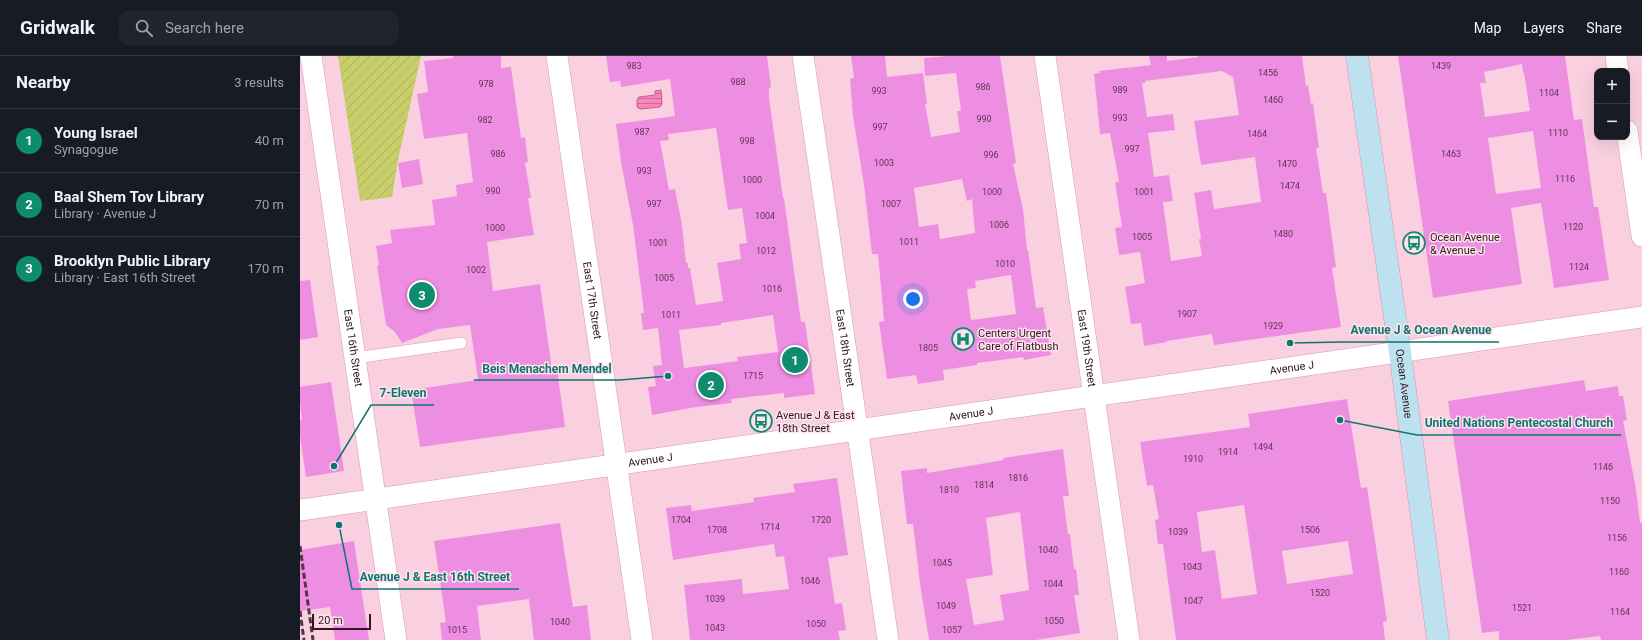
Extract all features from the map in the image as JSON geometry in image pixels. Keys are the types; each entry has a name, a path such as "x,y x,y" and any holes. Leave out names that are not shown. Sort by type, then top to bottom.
{"main road":[{"name":"Ocean Avenue","path":"1357,56 1400,352 1438,640"}],"street":[{"name":"East 16th Street","path":"311,56 396,640"},
{"name":"East 17th Street","path":"557,56 642,640"},
{"name":"East 18th Street","path":"804,56 888,640"},
{"name":"East 19th Street","path":"1045,56 1129,640"},
{"path":"1616,56 1618,68"},
{"path":"1628,140 1642,236"},
{"name":"Avenue J","path":"300,510 1642,317"}],"lane":[{"path":"354,358 461,343"}],"green space":[{"path":"338,56 421,56 398,160 392,197 360,201"}],"shaded area":[{"path":"661,90 662,104 660,107 640,109 637,107 637,100 639,97 655,95 655,91"}],"building":[{"path":"453,56 501,56 501,68 511,67 521,138 525,137 528,162 525,163 531,198 528,198 534,235 487,242 493,291 540,284 552,370 557,369 565,427 420,447 411,390 478,380 470,325 438,329 402,343 395,332 386,325 377,266 379,265 376,246 392,243 390,230 435,225 432,200 457,196 456,185 473,182 467,133 424,139 417,94 428,92 424,61 453,58"},
{"path":"606,56 767,56 771,87 769,88 769,98 783,198 801,322 805,322 815,394 784,398 784,393 731,399 732,403 696,407 652,415 648,387 656,386 653,366 662,365 658,328 643,330 641,313 644,313 633,225 621,162 616,124 675,116 670,79 621,87 620,81 610,82","holes":["716,128 728,210 742,208 747,243 739,244 741,259 717,263 723,301 696,305 690,268 688,268 688,263 686,263 682,225 675,189 669,190 660,141 669,140 668,134","773,315 778,352 737,357 738,361 684,368 679,330 721,325 721,323"]},
{"path":"851,56 885,56 887,77 923,73 927,104 925,104 931,137 960,132 957,111 961,111 956,73 925,76 924,58 948,56 1000,56 1016,163 1013,164 1023,209 1027,250 1036,308 1043,307 1051,355 1024,360 1023,357 977,363 977,365 943,370 944,380 918,384 916,375 887,379 879,322 884,321 878,254 872,254 864,185 853,116 850,79 854,78","holes":["962,179 967,201 972,199 975,233 940,239 938,224 919,227 914,188","1011,275 1016,314 971,320 967,289 976,288 975,281"]},
{"path":"1149,56 1167,56 1167,61 1199,57 1197,56 1302,56 1306,86 1308,85 1311,104 1313,103 1319,148 1316,148 1323,193 1326,193 1336,267 1332,268 1341,327 1214,345 1212,334 1144,346 1141,323 1131,324 1125,287 1145,283 1140,252 1119,255 1115,228 1122,227 1115,182 1119,182 1110,133 1100,134 1094,74 1100,73 1099,71 1151,65","holes":["1222,71 1233,77 1239,115 1194,121 1201,165 1255,157 1261,202 1214,209 1211,190 1194,193 1202,256 1171,261 1163,202 1173,201 1169,175 1154,177 1148,133 1175,130 1173,114 1147,117 1142,83 1146,83 1145,81"]},
{"path":"1398,56 1565,56 1574,120 1582,119 1594,207 1598,207 1609,280 1554,288 1541,203 1511,208 1522,284 1433,298","holes":["1522,64 1530,111 1485,117 1480,83 1486,83 1484,72","1533,131 1541,188 1496,194 1488,138"]},
{"path":"419,159 423,184 402,188 398,163"},
{"path":"310,280 318,337 300,340 300,281"},
{"path":"1584,380 1586,391 1618,386 1619,396 1623,396 1627,420 1623,421 1636,489 1640,523 1642,523 1642,640 1601,640 1600,636 1567,640 1499,640 1499,631 1482,633 1448,401"},
{"path":"331,382 344,471 306,477 300,436 300,420 302,420 300,387"},
{"path":"1347,399 1361,488 1367,487 1387,621 1383,622 1385,640 1176,640 1163,544 1158,544 1155,520 1159,519 1153,485 1147,486 1140,442 1250,427 1248,414","holes":["1244,505 1257,594 1222,599 1215,550 1202,552 1197,512","1348,541 1353,574 1287,584 1282,551"]},
{"path":"1063,449 1069,496 1063,496 1068,534 1070,534 1074,569 1076,569 1079,595 1074,595 1080,633 1036,640 929,640 920,584 913,524 907,524 901,471 927,468 927,473 1004,460 1003,458","holes":["1020,512 1029,590 1000,595 1004,620 974,625 966,579 993,575 986,518"]},
{"path":"837,478 848,555 828,558 835,604 842,603 846,630 838,631 840,640 690,640 684,585 742,579 743,594 789,589 784,556 776,557 774,544 673,560 666,508 691,505 692,511 754,502 753,498 795,492 793,484"},
{"path":"560,523 573,607 587,605 591,640 534,640 529,599 477,606 481,640 442,640 440,623 446,622 434,541"},
{"path":"354,541 369,640 335,640 330,607 300,611 300,550"}],"railway":[{"path":"300,546 313,640"},
{"path":"300,611 304,640"}],"place":[{"name":"Ocean Avenue & Avenue J","path":"1414,243"},
{"name":"Brooklyn Public Library","path":"422,295"},
{"name":"Centers Urgent Care of Flatbush","path":"963,339"},
{"name":"Avenue J & Ocean Avenue","path":"1290,343"},
{"name":"Young Israel","path":"795,360"},
{"name":"Beis Menachem Mendel","path":"668,376"},
{"name":"Baal Shem Tov Library","path":"711,385"},
{"name":"United Nations Pentecostal Church","path":"1340,420"},
{"name":"Avenue J & East 18th Street","path":"761,421"},
{"name":"7-Eleven","path":"334,466"},
{"name":"Avenue J & East 16th Street","path":"339,525"}]}
